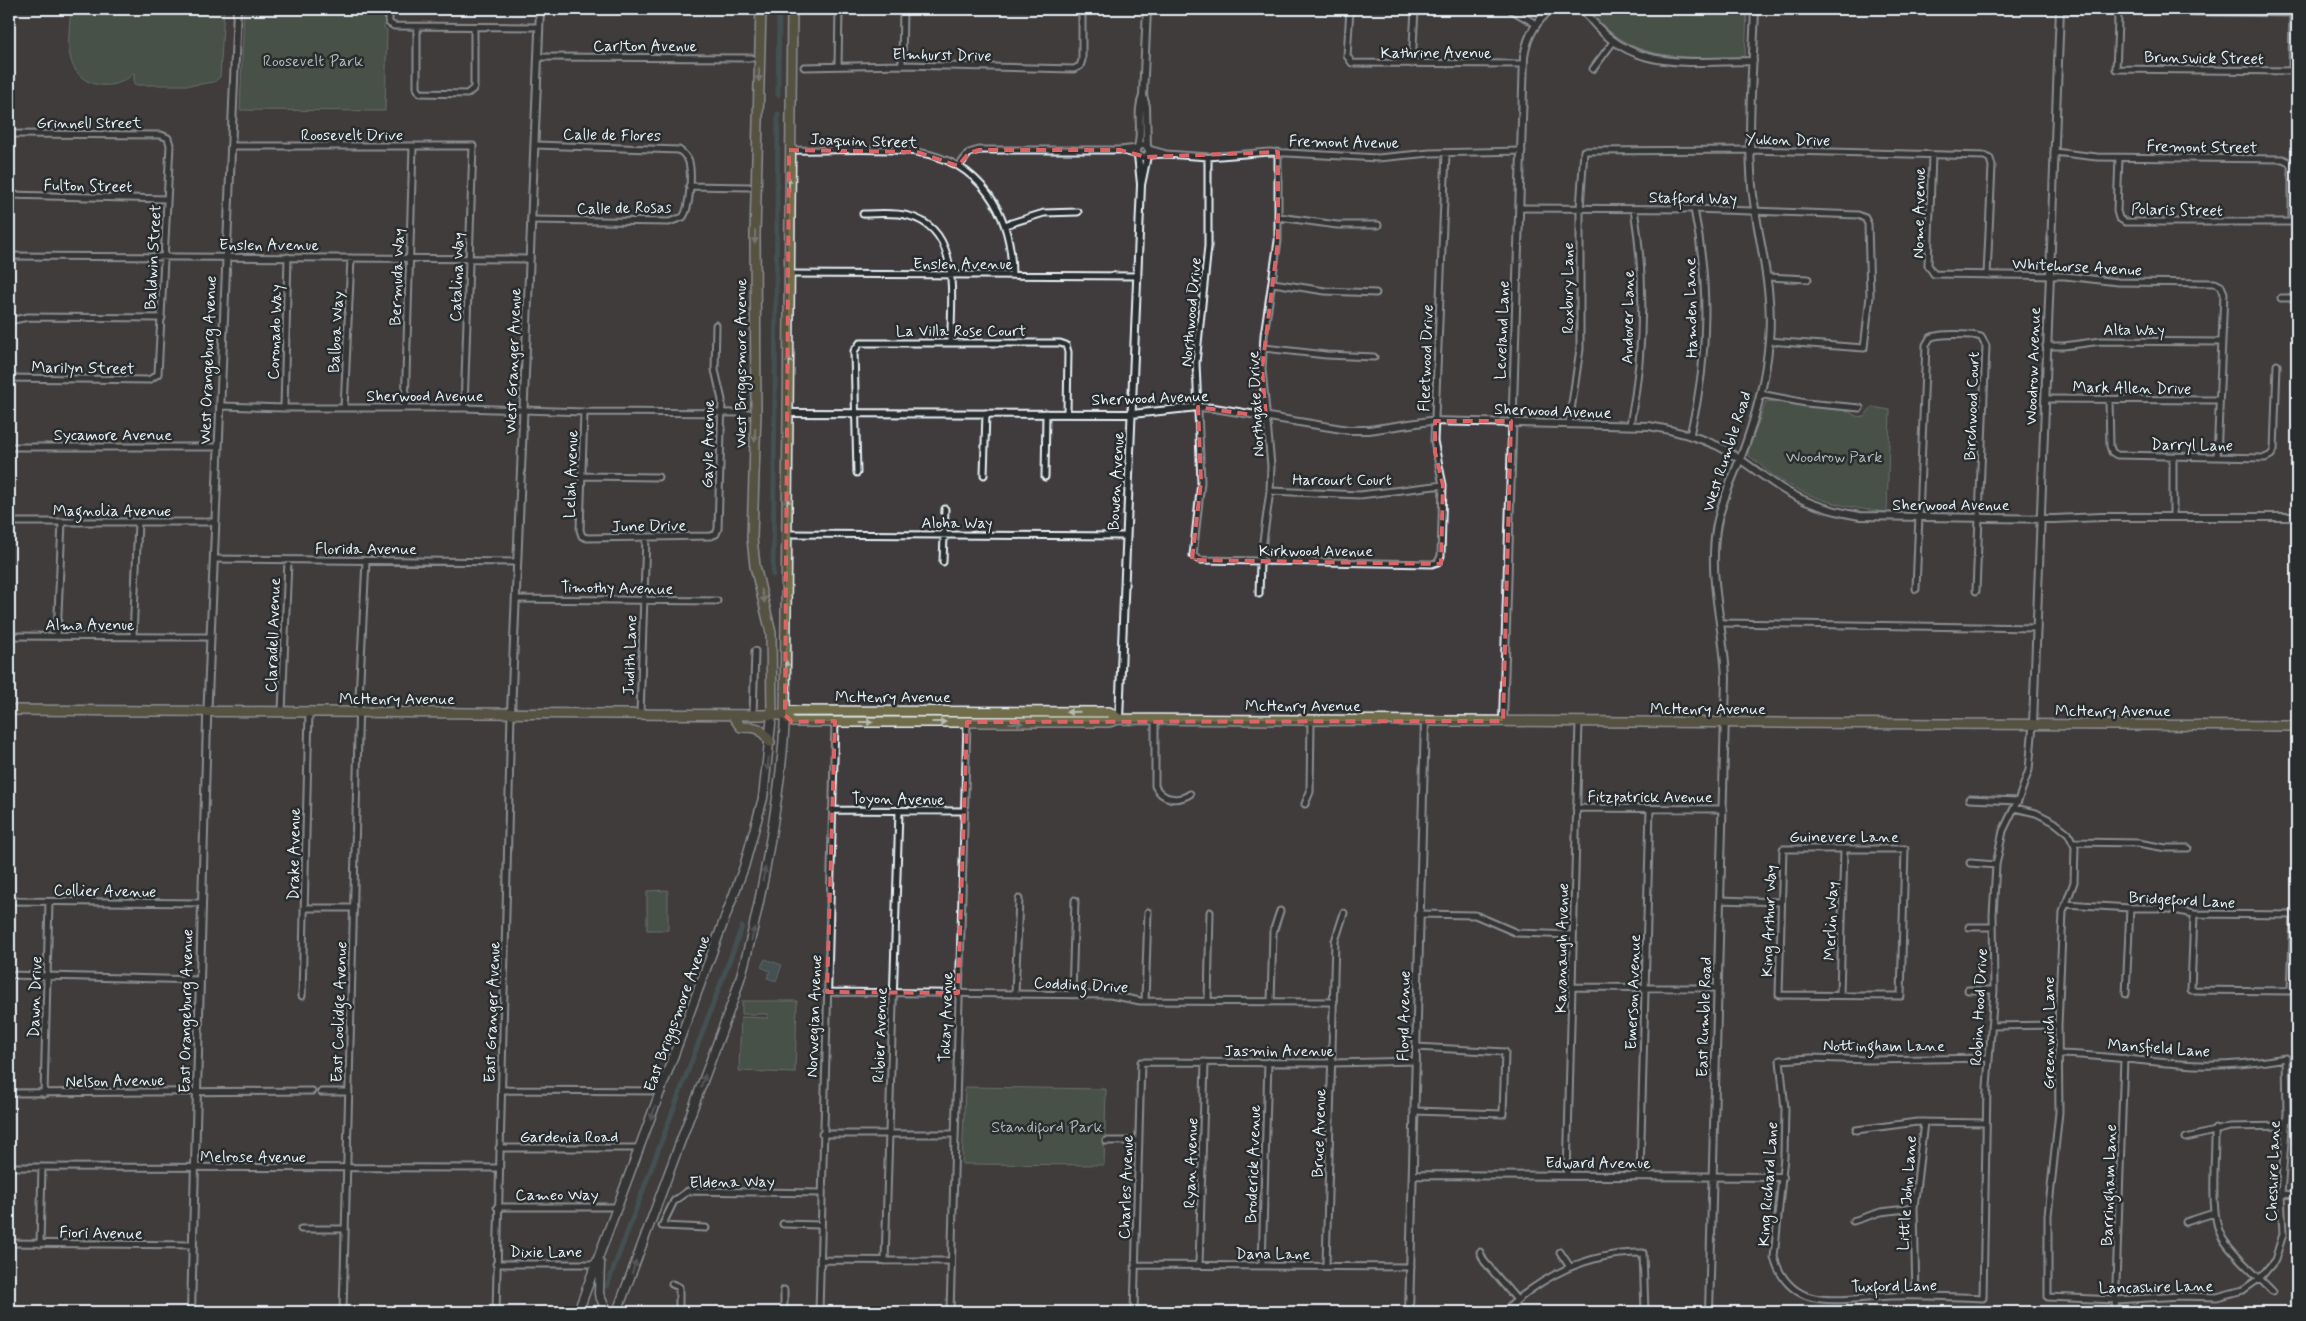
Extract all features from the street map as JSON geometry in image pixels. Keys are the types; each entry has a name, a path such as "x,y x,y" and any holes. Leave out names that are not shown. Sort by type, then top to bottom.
{"main road":[{"name":"West Briggsmore Avenue","path":"761,9 756,226 756,412 752,538 755,566 771,634 772,715"},
{"path":"617,1312 746,960 753,935 776,809 784,750 792,9"},
{"name":"McHenry Avenue","path":"9,710 732,715 785,715 792,711 1109,712 1119,719"},
{"path":"732,715 741,727 757,727 763,731 770,742"},
{"name":"East Briggsmore Avenue","path":"578,1312 744,868 763,798 772,715"},
{"name":"McHenry Avenue","path":"785,715 792,722 1109,722 1119,719 1155,719 2297,726"},
{"path":"606,1237 598,1280 599,1294 607,1312"}],"street":[{"name":"West Orangeburg Avenue","path":"207,711 237,9"},
{"path":"389,9 390,25 417,27 539,27"},
{"name":"West Granger Avenue","path":"511,713 540,9"},
{"path":"838,66 839,9"},
{"path":"902,65 903,9"},
{"name":"Elmhurst Drive","path":"804,67 902,65 1072,69 1080,66 1082,60 1082,9"},
{"name":"Bowen Avenue","path":"1119,719 1138,276 1141,185 1138,151 1141,131 1140,106 1143,96 1146,9"},
{"name":"Kathrine Avenue","path":"1350,9 1346,56 1349,62 1354,64 1524,64"},
{"path":"1412,64 1415,9"},
{"path":"1510,9 1536,24"},
{"name":"Leveland Lane","path":"1503,721 1524,64 1528,39 1536,24 1552,9"},
{"path":"1583,9 1595,25 1613,42 1636,54 1658,60 1754,61"},
{"name":"West Rumble Road","path":"1724,723 1726,678 1714,575 1715,540 1725,494 1740,459 1760,394 1769,340 1770,304 1768,277 1755,211 1751,150 1755,9"},
{"path":"2060,10 2236,11"},
{"name":"Woodrow Avenue","path":"2033,724 2060,10"},
{"name":"Brunswick Street","path":"2118,10 2116,69 2292,71 2293,14 2236,11"},
{"path":"417,27 418,90 423,94 467,94 474,88 474,27"},
{"path":"1593,69 1613,42"},
{"name":"Carlton Avenue","path":"538,57 752,58"},
{"name":"Bowen Avenue","path":"1141,185 1147,152 1146,106 1143,96"},
{"name":"Grinnell Street","path":"9,134 161,136 168,138"},
{"name":"Baldwin Street","path":"156,377 160,370 170,145 168,138"},
{"name":"Calle de Flores","path":"535,145 675,149 683,153 688,160 689,186"},
{"path":"1143,145 1147,152 1142,157 1138,151 1143,145"},
{"name":"Roosevelt Drive","path":"231,146 473,146"},
{"name":"Catalina Way","path":"464,408 473,146"},
{"name":"Bermuda Way","path":"405,408 413,147"},
{"name":"Joaquin Street","path":"789,150 917,152 959,166 988,193 1005,225 1011,249 1012,276"},
{"path":"959,166 969,153 979,150 1138,151"},
{"name":"Yukon Drive","path":"1584,151 1751,150 1983,155 1989,158 1992,166 1987,276"},
{"name":"Roxbury Lane","path":"1569,424 1580,349 1580,208 1584,151"},
{"name":"Fremont Avenue","path":"1147,152 1208,157 1278,152 1378,158 1446,153 1522,152"},
{"name":"Northgate Drive","path":"1259,594 1260,563 1270,491 1271,466 1262,369 1279,217 1278,152"},
{"name":"Fremont Street","path":"2054,152 2119,158 2286,160 2292,169 2295,221"},
{"name":"Fleetwood Drive","path":"1438,562 1441,556 1443,485 1434,447 1446,153"},
{"name":"Nome Avenue","path":"1931,272 1928,266 1932,155"},
{"name":"Northwood Drive","path":"1195,558 1192,552 1201,482 1197,345 1208,246 1208,157"},
{"name":"Polaris Street","path":"2119,158 2117,211 2120,218 2126,222 2295,221"},
{"name":"Calle de Rosas","path":"531,220 674,221 683,217 687,210 689,186 749,187"},
{"name":"Fulton Street","path":"9,195 167,199"},
{"name":"Stafford Way","path":"1520,208 1694,209 1858,215 1865,218 1868,224 1870,273 1864,348 1769,340"},
{"name":"Andover Lane","path":"1630,425 1641,354 1643,304 1640,249 1634,209"},
{"name":"Hamden Lane","path":"1690,435 1702,371 1706,325 1703,258 1694,209"},
{"path":"1005,225 1044,213 1078,212"},
{"path":"863,214 900,214 925,222 935,231 943,243 952,275 951,342"},
{"path":"1279,217 1338,225 1378,225"},
{"name":"Enslen Avenue","path":"9,256 530,259"},
{"name":"Coronado Way","path":"284,408 288,257"},
{"name":"Balboa Way","path":"344,408 351,258"},
{"name":"Whitehorse Avenue","path":"1931,272 1938,275 2080,277 2118,282 2215,282 2221,286 2224,293 2221,342"},
{"name":"Enslen Avenue","path":"788,274 1138,276"},
{"path":"1768,277 1808,279"},
{"path":"1273,283 1325,291 1376,293"},
{"path":"2280,298 2297,298"},
{"path":"9,321 28,317 162,318"},
{"name":"Gayle Avenue","path":"716,325 715,367 722,400 718,529 716,534"},
{"name":"Birchwood Court","path":"1916,588 1926,345 1930,338 1936,335 1978,336 1985,343 1976,591"},
{"name":"Alta Way","path":"2046,346 2064,346 2101,341 2221,342"},
{"name":"La Villa Rose Court","path":"856,414 854,351 857,345 862,342 1064,344 1068,352 1067,413"},
{"path":"2216,457 2221,342"},
{"path":"1264,348 1326,355 1374,356"},
{"name":"Darryl Lane","path":"2109,399 2110,446 2112,452 2118,454 2173,457 2265,458 2271,456 2274,450 2276,364"},
{"name":"Marilyn Street","path":"9,378 149,380 156,377"},
{"path":"1760,394 1806,403 1860,408"},
{"name":"Mark Allen Drive","path":"2045,399 2219,400"},
{"name":"Sherwood Avenue","path":"220,406 749,413"},
{"name":"Sherwood Avenue","path":"789,413 1132,414 1198,407 1348,430 1368,430 1410,422 1435,421 1512,421 1630,425 1666,429 1690,435 1718,446 1785,491 1829,510 1860,516 1919,518 2297,516"},
{"name":"Lelah Avenue","path":"582,536 580,530 584,412"},
{"path":"984,475 986,413"},
{"path":"1045,477 1046,413"},
{"path":"856,414 857,473"},
{"name":"Sycamore Avenue","path":"9,447 218,447"},
{"path":"2173,457 2173,517"},
{"path":"582,476 658,476"},
{"name":"Harcourt Court","path":"1270,491 1360,495 1443,485"},
{"path":"943,562 945,509"},
{"name":"Magnolia Avenue","path":"9,522 215,522"},
{"path":"57,636 62,522"},
{"path":"133,637 138,522"},
{"name":"June Drive","path":"582,536 587,538 711,536 716,534"},
{"name":"Aloha Way","path":"787,534 1126,536"},
{"name":"Judith Lane","path":"640,714 646,537"},
{"name":"Kirkwood Avenue","path":"1195,558 1200,560 1260,563 1432,564 1438,562"},
{"name":"Florida Avenue","path":"214,560 517,562"},
{"name":"Claradell Avenue","path":"282,712 288,560"},
{"name":"East Coolidge Avenue","path":"343,1312 359,712 366,561"},
{"name":"Timothy Avenue","path":"516,599 717,600"},
{"path":"1720,623 2037,628"},
{"name":"Alma Avenue","path":"9,636 210,637"},
{"path":"753,715 755,651"},
{"name":"East Orangeburg Avenue","path":"191,1312 207,711"},
{"name":"Drake Avenue","path":"302,996 310,712"},
{"name":"East Granger Avenue","path":"496,1312 497,1206 511,713"},
{"path":"1155,719 1155,786 1161,794 1170,798 1180,798 1190,794"},
{"path":"1305,804 1310,792 1311,720"},
{"name":"Norwegian Avenue","path":"818,1312 835,721"},
{"name":"Floyd Avenue","path":"1410,1312 1418,914 1425,721"},
{"name":"Kavanaugh Avenue","path":"1568,1176 1579,721"},
{"name":"Tokay Avenue","path":"950,1312 967,722"},
{"name":"East Rumble Road","path":"1708,1312 1724,723"},
{"name":"Robin Hood Drive","path":"1983,1298 1986,1123 1994,990 1993,927 1996,865 2003,830 2018,801 2030,764 2033,724"},
{"path":"1969,798 2018,801"},
{"name":"Fitzpatrick Avenue","path":"1576,808 1722,809"},
{"path":"2015,808 2036,813 2054,822 2068,833 2074,842 2138,843 2166,848 2188,848"},
{"name":"Emerson Avenue","path":"1640,1176 1650,809"},
{"name":"Toyon Avenue","path":"832,810 964,811"},
{"name":"Ribier Avenue","path":"884,1260 898,811"},
{"name":"Greenwich Lane","path":"2048,1297 2048,1215 2059,1121 2058,1025 2065,904 2074,876 2074,842"},
{"name":"Guinevere Lane","path":"1783,849 1905,848 1901,996 1840,995"},
{"name":"King Arthur Way","path":"1783,849 1779,994 1840,995"},
{"name":"Merlin Way","path":"1840,995 1844,849"},
{"path":"1970,863 1996,865"},
{"path":"1015,994 1019,899"},
{"path":"1072,995 1075,900"},
{"path":"1720,900 1781,902"},
{"name":"Collier Avenue","path":"9,901 202,903"},
{"name":"Dawn Drive","path":"44,1094 49,902"},
{"name":"Bridgeford Lane","path":"2065,904 2164,908 2194,914 2295,915"},
{"path":"304,908 354,908"},
{"path":"2126,994 2130,908"},
{"path":"1271,1002 1273,932 1280,910"},
{"path":"1145,1001 1148,912"},
{"path":"1208,1001 1210,912"},
{"name":"Bruce Avenue","path":"1326,1265 1335,941 1344,913"},
{"path":"1418,914 1475,915 1517,933 1573,935"},
{"path":"2194,914 2191,990 2291,991 2295,915"},
{"path":"1969,927 1993,927"},
{"path":"9,976 199,980"},
{"path":"1573,987 1718,988"},
{"path":"1968,990 1994,990"},
{"name":"Codding Drive","path":"827,992 1110,995 1145,1001 1334,1002"},
{"path":"1991,1026 2058,1025"},
{"path":"1414,1112 1503,1114 1505,1052 1416,1047"},
{"name":"Mansfield Lane","path":"2058,1054 2200,1065 2244,1064 2286,1058"},
{"name":"Nottingham Lane","path":"1780,1060 1811,1058 1870,1060 1989,1058"},
{"name":"Barringham Lane","path":"2116,1312 2124,1058"},
{"name":"Cheshire Lane","path":"2260,1278 2275,1260 2282,1243 2286,1058"},
{"name":"King Richard Lane","path":"1780,1060 1785,1109 1783,1177 1775,1228 1774,1257 1779,1272 1786,1282 1806,1296"},
{"name":"Jasmin Avenue","path":"1142,1062 1333,1063 1416,1061"},
{"name":"Charles Avenue","path":"1134,1312 1142,1062"},
{"name":"Ryan Avenue","path":"1199,1264 1205,1062"},
{"name":"Broderick Avenue","path":"1262,1265 1268,1062"},
{"name":"Nelson Avenue","path":"9,1093 312,1090"},
{"path":"501,1090 662,1091"},
{"path":"321,1092 349,1092"},
{"name":"Little John Lane","path":"1916,1296 1914,1208 1924,1122"},
{"path":"1856,1130 1894,1123 1986,1123"},
{"path":"2186,1138 2215,1129 2244,1125 2286,1126"},
{"path":"2215,1129 2214,1213 2223,1239 2273,1292"},
{"path":"822,1134 954,1134"},
{"path":"1106,1141 1139,1141"},
{"name":"Gardenia Road","path":"499,1148 640,1148"},
{"name":"Melrose Avenue","path":"9,1167 498,1168"},
{"path":"40,1244 42,1167"},
{"name":"Edward Avenue","path":"1413,1175 1783,1177"},
{"name":"Eldena Way","path":"706,1228 662,1226 674,1201 688,1190 821,1193"},
{"path":"2282,1194 2297,1195"},
{"name":"Cameo Way","path":"497,1206 618,1207"},
{"path":"1853,1221 1881,1212 1914,1208"},
{"path":"2186,1222 2214,1213"},
{"path":"783,1224 820,1225"},
{"path":"301,1229 345,1229"},
{"name":"Fiori Avenue","path":"9,1243 193,1245"},
{"path":"1480,1252 1484,1261 1517,1300"},
{"path":"1560,1252 1570,1267"},
{"path":"1504,1312 1538,1284 1570,1267 1603,1257 1644,1253 1645,1312"},
{"path":"820,1260 951,1261"},
{"name":"Dixie Lane","path":"496,1264 596,1264"},
{"name":"Dana Lane","path":"1135,1265 1411,1267"},
{"name":"Lancashire Lane","path":"2048,1297 2116,1300 2148,1297 2225,1296 2243,1290 2260,1278"},
{"path":"672,1284 679,1287 678,1312"},
{"path":"784,1290 784,1312"},
{"name":"Tuxford Lane","path":"1806,1296 1829,1299 1916,1296 1983,1298"}],"highlighted area":[{"path":"789,150 917,152 958,166 969,153 979,150 1120,150 1146,157 1278,152 1278,241 1262,369 1266,417 1198,407 1201,482 1192,560 1441,564 1443,485 1435,452 1435,421 1511,421 1503,721 967,722 958,993 827,992 835,721 792,722 785,715"}],"green space":[{"path":"71,9 224,9 220,77 214,82 194,85 134,85 134,73 116,84 96,84 87,81 74,67 70,56"},
{"name":"Roosevelt Park","path":"244,9 385,9 384,28 387,30 385,111 240,110"},
{"path":"1589,9 1747,9 1745,58 1679,56 1659,54 1640,49 1622,40 1605,27"},
{"name":"Woodrow Park","path":"1766,401 1848,411 1856,416 1864,417 1872,407 1890,410 1887,512 1856,508 1815,497 1774,476 1749,456 1748,452"},
{"path":"668,890 668,930 647,930 647,891"},
{"path":"742,1001 797,1001 795,1073 739,1071 741,1017 768,1018 768,1014 742,1014"},
{"name":"Standiford Park","path":"965,1087 1106,1089 1104,1165 962,1164"}],"water":[{"path":"765,959 782,965 776,981 767,978 770,971 761,967"}],"waterway":[{"path":"778,95 779,9"},
{"path":"773,575 778,114"},
{"path":"607,1286 742,927"}]}
